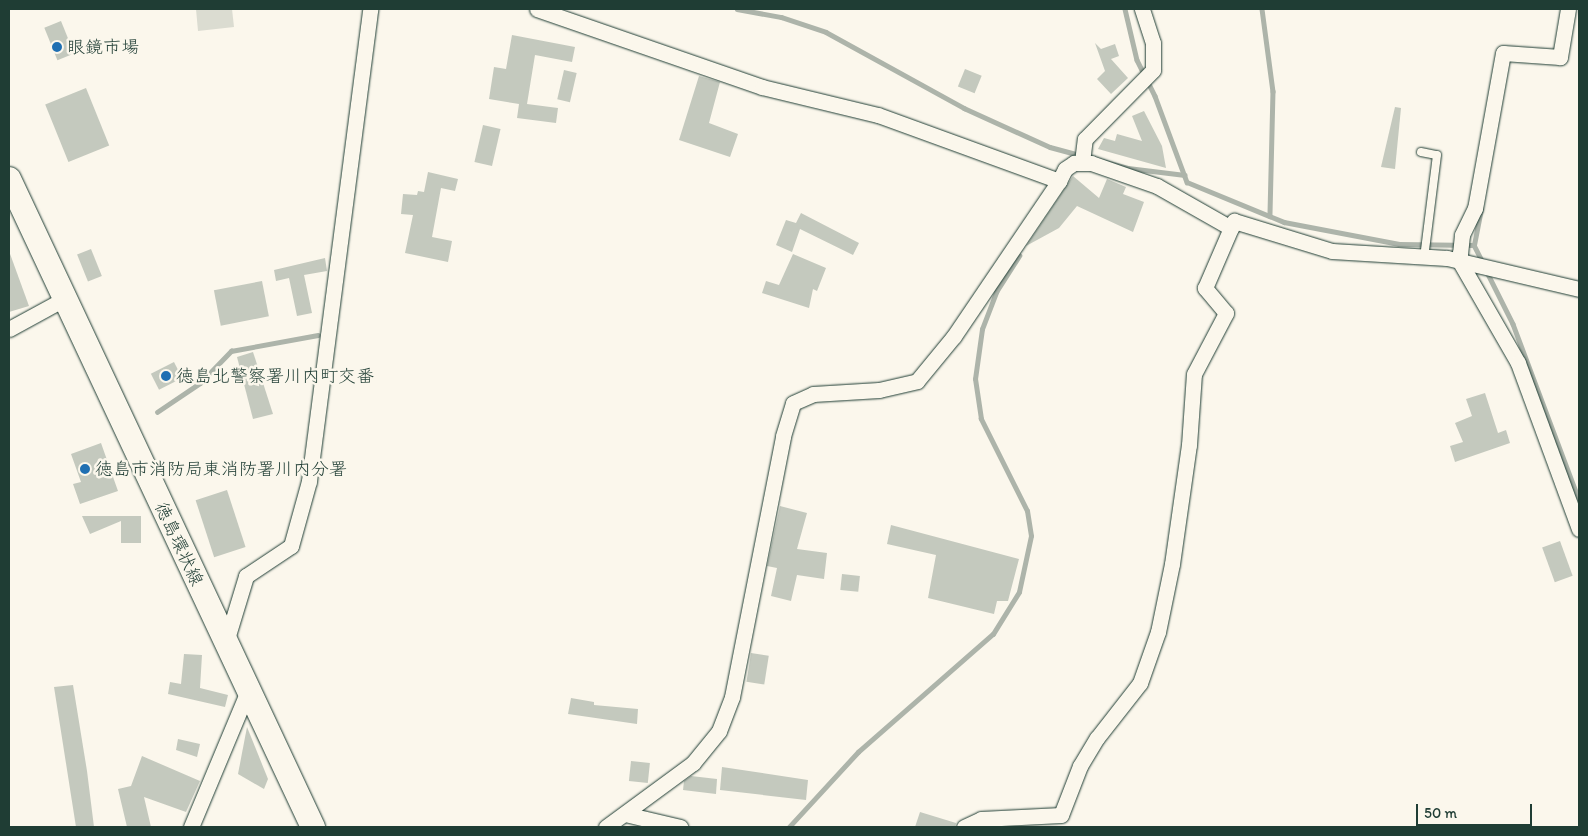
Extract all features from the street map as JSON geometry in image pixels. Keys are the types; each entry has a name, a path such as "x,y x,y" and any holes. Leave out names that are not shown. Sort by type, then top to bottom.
{"main road":[{"name":"徳島環状線","path":"9,179 312,827"}],"street":[{"path":"225,644 246,576 291,546 309,481 370,9"},
{"path":"537,9 762,87 878,115 1059,181"},
{"path":"606,827 693,763 719,730 732,697 783,436 793,403 813,394 879,390 917,381 954,336 1059,181 1065,169 1082,155 1152,70 1153,43 1142,9"},
{"path":"1568,9 1560,57 1504,53 1475,208 1462,235 1460,258 1518,363 1578,518"},
{"path":"1082,155 1151,184 1231,228"},
{"path":"964,827 981,818 1061,815 1088,752 1140,683 1158,632 1172,564 1189,445 1194,374 1226,313 1205,288 1234,221 1332,251 1460,258 1485,269 1579,289"},
{"path":"9,329 64,298"},
{"path":"191,827 248,691"},
{"path":"625,814 680,827"}],"lane":[{"path":"1420,152 1437,155 1424,255"}],"shaded area":[{"path":"196,9 232,9 234,27 198,31"}],"building":[{"path":"61,21 74,53 57,60 44,28"},
{"path":"512,35 575,47 572,62 535,55 527,104 558,108 556,123 517,118 519,104 489,99 494,67 506,69"},
{"path":"1095,43 1101,49 1115,44 1119,56 1111,59 1128,78 1111,94 1097,79 1105,71"},
{"path":"965,69 982,76 975,93 958,87"},
{"path":"564,70 577,73 570,102 557,99"},
{"path":"699,76 720,82 709,123 738,134 730,157 679,140"},
{"path":"86,88 109,145 68,162 45,104"},
{"path":"1395,107 1401,108 1395,169 1381,167"},
{"path":"1144,111 1162,146 1166,168 1098,149 1104,138 1115,141 1117,134 1142,141 1132,116"},
{"path":"483,125 501,129 492,166 474,162"},
{"path":"428,172 458,179 455,191 441,188 432,237 452,241 448,262 405,253 413,215 401,214 403,194 417,195 418,191 424,192"},
{"path":"1073,176 1099,198 1107,179 1126,187 1123,194 1144,202 1133,232 1077,206 1059,228 1026,246"},
{"path":"801,213 859,243 853,255 800,229 792,252 776,245 786,220 796,223"},
{"path":"91,249 102,276 88,282 77,255"},
{"path":"9,251 29,306 9,312"},
{"path":"793,254 826,268 817,291 813,289 809,308 762,293 766,281 779,285"},
{"path":"325,258 327,271 304,275 312,313 297,316 289,278 276,281 274,270"},
{"path":"262,281 269,316 221,326 214,290"},
{"path":"253,352 273,414 253,419 237,357"},
{"name":"徳島北警察署川内町交番","path":"174,362 182,378 159,390 151,374"},
{"path":"1485,393 1498,433 1506,430 1510,443 1455,462 1450,446 1463,442 1455,423 1472,416 1466,399"},
{"path":"101,443 118,491 80,504 73,484 81,482 71,454"},
{"path":"227,490 246,547 214,557 196,500"},
{"path":"780,506 807,513 797,549 827,553 824,579 797,575 791,601 771,596 777,568 767,566"},
{"path":"82,516 141,516 141,543 121,543 121,521 90,534"},
{"path":"891,525 1019,559 1008,601 997,601 994,614 928,598 936,555 887,544"},
{"path":"1560,541 1573,576 1555,582 1542,547"},
{"path":"842,574 860,576 858,592 840,590"},
{"path":"751,653 769,656 764,684 746,682"},
{"path":"184,654 202,655 200,688 228,695 225,707 168,694 170,682 181,684"},
{"path":"73,685 94,827 76,827 54,687"},
{"path":"571,698 594,702 594,705 638,709 637,724 568,714"},
{"path":"247,727 268,779 264,789 238,774"},
{"path":"178,739 200,744 197,757 176,750"},
{"path":"142,756 200,781 186,812 144,797 151,827 127,827 118,789 131,786"},
{"path":"631,761 650,763 648,783 629,781"},
{"path":"722,767 808,780 806,800 720,790"},
{"path":"691,776 717,779 716,794 683,790 684,781"},
{"path":"920,812 956,823 955,827 915,827"}],"waterway":[{"path":"737,9 781,17 826,32 964,108 1050,147 1128,168 1185,175"},
{"path":"1125,9 1137,60 1155,96 1187,182 1284,222 1399,244 1474,245 1483,263"},
{"path":"1262,9 1273,91 1270,216"},
{"path":"1474,245 1481,209"},
{"path":"789,827 858,752 993,634 1019,592 1031,536 1027,511 981,419 975,379 982,329 996,292 1019,256"},
{"path":"1487,272 1513,324 1579,500"},
{"path":"157,412 200,383 231,351 318,335"}],"place":[{"name":"眼鏡市場","path":"57,47"},
{"name":"徳島北警察署川内町交番","path":"166,376"},
{"name":"徳島市消防局東消防署川内分署","path":"85,469"}]}
